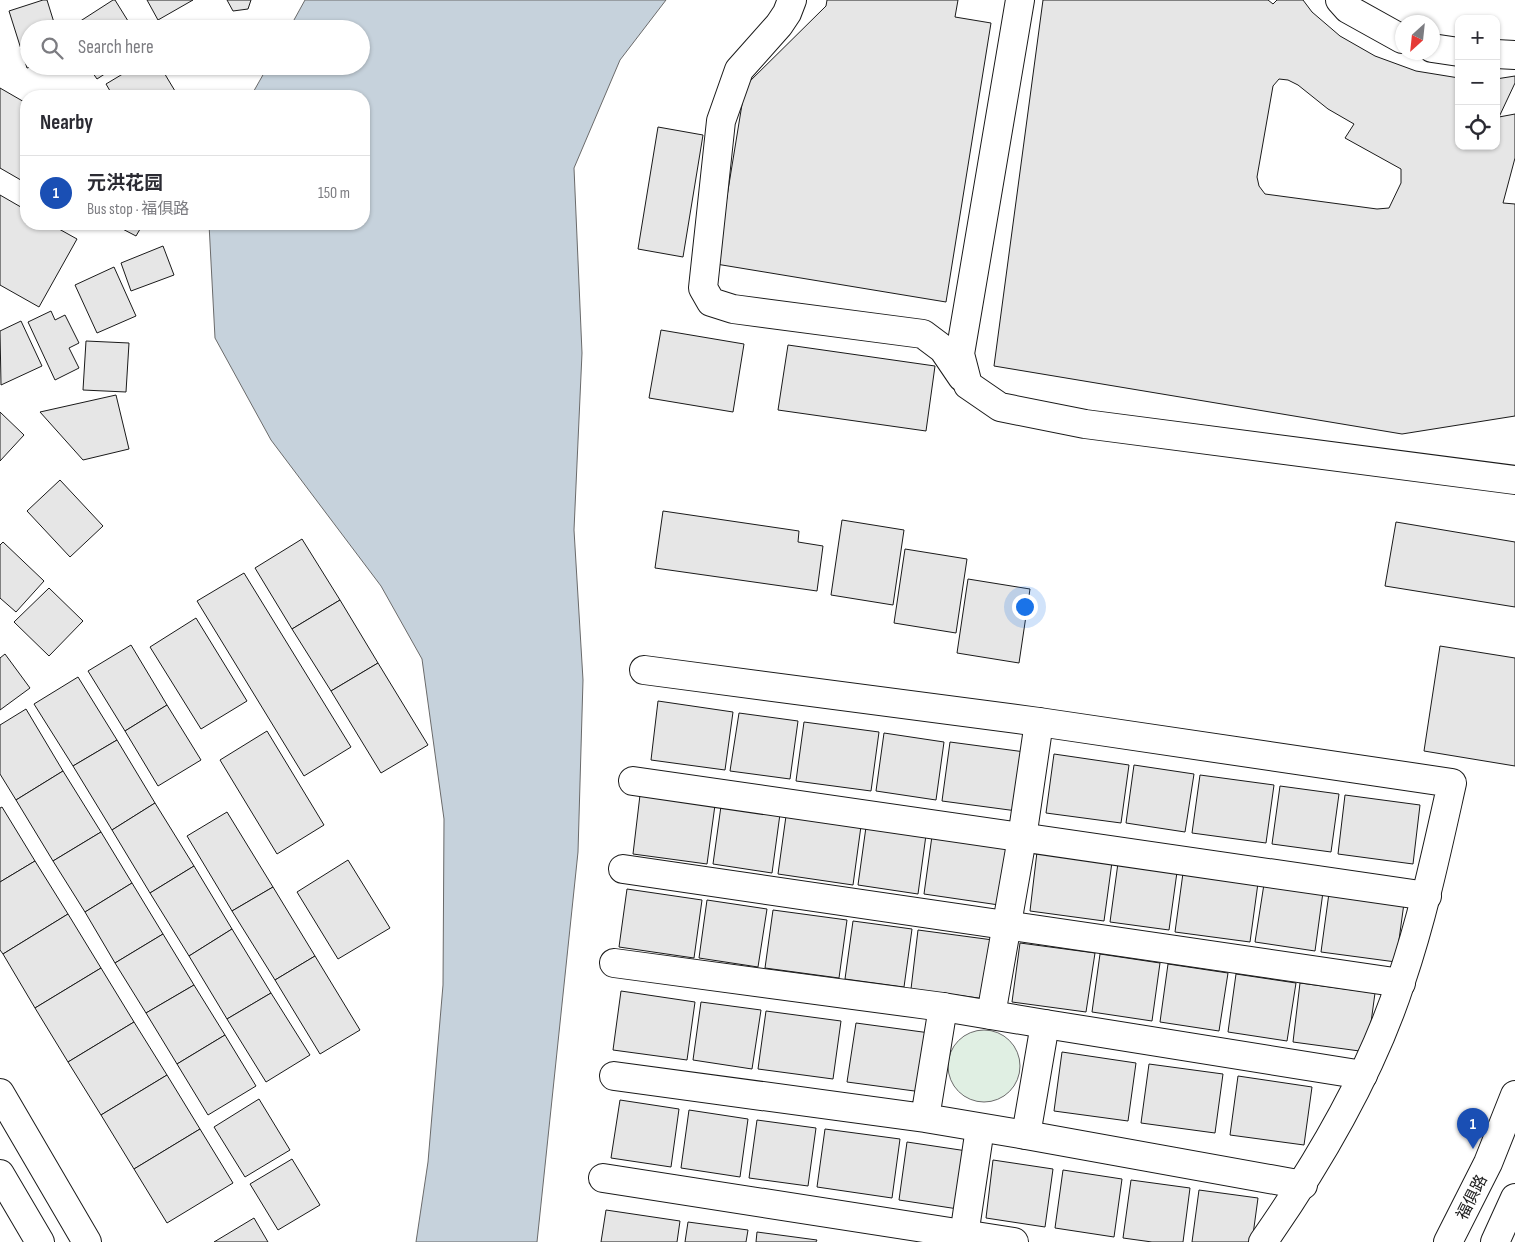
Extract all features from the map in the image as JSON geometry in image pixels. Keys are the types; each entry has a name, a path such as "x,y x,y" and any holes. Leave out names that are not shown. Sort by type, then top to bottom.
{"street":[{"path":"792,0 787,13 779,24 739,70 721,121 703,288 710,302 732,309 923,334 943,348 968,385 1000,407 1086,424 1515,480"},
{"path":"968,385 960,354 1020,0"},
{"path":"1340,0 1348,10 1395,35"},
{"path":"1440,49 1455,51"},
{"path":"1500,54 1515,56"},
{"path":"644,670 1039,722 1452,783 1427,896 1401,983 1363,1075 1303,1185 1264,1242"},
{"path":"991,1015 1022,838 1039,722"},
{"path":"633,781 1427,896"},
{"path":"623,869 1401,983"},
{"path":"614,963 943,1007 1363,1075"},
{"path":"925,1118 943,1007"},
{"path":"1026,1135 1045,1024"},
{"path":"614,1076 925,1118 1303,1185"},
{"path":"0,1093 88,1242"},
{"name":"福俱路","path":"1448,1242 1488,1162 1515,1095"},
{"path":"964,1238 980,1128"},
{"path":"0,1174 40,1242"},
{"path":"603,1178 964,1238 1014,1242"},
{"path":"1495,1242 1515,1198"}],"green space":[{"path":"984,1030 1004,1036 1014,1046 1020,1066 1014,1086 1004,1096 984,1102 964,1096 954,1086 948,1066 954,1046 964,1036"}],"shaded area":[{"path":"305,0 666,0 620,60 574,168 582,353 574,530 583,680 578,852 537,1242 416,1242 428,1162 443,985 444,819 422,659 381,586 271,440 215,338 209,230 370,230 370,90 254,90 263,75 370,75 370,20 294,20"}],"building":[{"path":"47,0 53,20 20,20 20,46 9,11"},
{"path":"115,0 127,20 82,20"},
{"path":"147,0 193,0 158,20"},
{"path":"227,0 251,0 248,9 233,11"},
{"path":"827,0 958,0 955,17 991,23 946,302 716,264 745,86 826,6"},
{"path":"1043,0 1268,0 1273,4 1277,0 1303,0 1312,12 1340,36 1375,56 1416,71 1455,77 1455,150 1500,150 1500,117 1515,114 1515,158 1503,203 1515,204 1515,416 1402,434 994,366","holes":["1279,79 1288,80 1298,85 1328,109 1354,124 1345,138 1401,169 1401,183 1389,208 1377,209 1265,194 1259,186 1257,177 1273,86"]},
{"path":"94,75 103,75 97,79"},
{"path":"121,75 165,75 174,90 110,90 106,84"},
{"path":"1515,76 1515,83 1500,115 1500,78"},
{"path":"0,88 20,100 20,180 0,168"},
{"path":"658,127 703,135 683,257 638,249"},
{"path":"0,195 20,207 20,230 61,230 77,239 39,307 0,285"},
{"path":"124,230 140,230 136,236"},
{"path":"163,246 174,275 131,291 121,263"},
{"path":"114,267 136,316 97,333 75,285"},
{"path":"51,311 55,320 65,315 79,343 69,348 79,368 55,380 28,322"},
{"path":"21,321 42,366 1,385 0,331"},
{"path":"661,330 744,344 733,412 649,398"},
{"path":"86,341 129,343 126,392 83,390"},
{"path":"788,345 935,366 926,431 778,410"},
{"path":"116,395 129,449 83,460 40,412"},
{"path":"0,412 24,435 0,461"},
{"path":"60,480 103,526 70,557 27,511"},
{"path":"663,511 799,531 798,542 823,546 817,591 655,568"},
{"path":"842,520 904,530 893,605 831,595"},
{"path":"1396,522 1515,542 1515,607 1385,586"},
{"path":"302,539 340,600 292,629 255,568"},
{"path":"3,542 44,581 16,612 0,598 0,545"},
{"path":"905,549 967,559 956,633 894,623"},
{"path":"244,573 351,747 304,776 197,601"},
{"path":"968,579 1030,589 1019,663 957,653"},
{"path":"49,588 83,621 49,656 14,622"},
{"path":"340,600 378,663 331,691 292,629"},
{"path":"196,618 247,701 201,729 150,647"},
{"path":"131,645 167,705 125,731 88,671"},
{"path":"1440,646 1515,658 1515,766 1424,751"},
{"path":"5,654 30,688 0,710 0,658"},
{"path":"378,663 428,745 381,773 331,691"},
{"path":"78,677 117,740 73,766 34,704"},
{"path":"658,701 733,712 725,770 651,760"},
{"path":"167,705 201,760 158,786 125,731"},
{"path":"26,709 63,771 16,800 0,774 0,725"},
{"path":"739,713 798,721 790,779 730,771"},
{"path":"804,722 879,732 871,791 796,781"},
{"path":"267,731 324,825 277,854 220,760"},
{"path":"884,733 944,742 936,800 876,791"},
{"path":"117,740 155,803 112,830 73,766"},
{"path":"950,742 1025,752 1017,811 942,801"},
{"path":"1054,754 1129,765 1121,823 1046,813"},
{"path":"1134,765 1194,774 1185,832 1126,823"},
{"path":"63,771 101,832 53,861 16,800"},
{"path":"1200,775 1274,785 1266,843 1192,833"},
{"path":"1280,786 1339,794 1331,852 1272,844"},
{"path":"640,795 715,805 707,864 633,854"},
{"path":"1345,795 1420,805 1413,864 1338,854"},
{"path":"155,803 194,866 150,893 112,830"},
{"path":"721,806 780,814 772,873 713,864"},
{"path":"2,807 35,861 0,882 0,808"},
{"path":"227,812 273,887 232,911 187,836"},
{"path":"786,816 861,826 853,885 778,874"},
{"path":"866,827 926,835 918,894 858,885"},
{"path":"101,832 132,883 85,912 53,861"},
{"path":"932,836 1007,846 999,905 924,894"},
{"path":"1037,852 1112,862 1104,921 1030,911"},
{"path":"348,860 390,928 338,959 297,892"},
{"path":"35,861 68,914 3,954 0,950 0,882"},
{"path":"1118,863 1177,872 1169,930 1110,922"},
{"path":"194,866 232,929 189,956 150,893"},
{"path":"1183,873 1258,883 1250,942 1175,932"},
{"path":"132,883 163,934 115,963 85,912"},
{"path":"1264,884 1323,892 1315,951 1255,942"},
{"path":"273,887 315,956 275,980 232,911"},
{"path":"627,889 702,900 694,958 619,947"},
{"path":"1329,893 1404,903 1396,962 1321,952"},
{"path":"707,900 767,909 758,967 699,958"},
{"path":"773,910 847,920 839,978 765,968"},
{"path":"68,914 101,968 35,1008 3,954"},
{"path":"853,921 912,929 904,987 845,979"},
{"path":"232,929 271,993 227,1019 189,956"},
{"path":"918,930 993,940 986,999 911,989"},
{"path":"163,934 194,985 146,1013 115,963"},
{"path":"1020,943 1095,953 1086,1012 1012,1002"},
{"path":"1100,954 1160,963 1152,1021 1092,1012"},
{"path":"315,956 360,1030 320,1054 275,980"},
{"path":"1168,964 1228,973 1219,1031 1160,1022"},
{"path":"101,968 134,1022 68,1062 35,1008"},
{"path":"1236,974 1296,983 1287,1041 1228,1032"},
{"path":"1300,983 1375,993 1367,1052 1293,1042"},
{"path":"194,985 225,1035 177,1064 146,1013"},
{"path":"621,991 695,1002 687,1060 613,1050"},
{"path":"271,993 310,1055 266,1082 227,1019"},
{"path":"701,1002 761,1010 752,1069 693,1060"},
{"path":"766,1011 841,1021 833,1079 758,1069"},
{"path":"134,1022 167,1075 101,1115 68,1062"},
{"path":"856,1023 930,1033 922,1092 847,1082"},
{"path":"225,1035 256,1086 208,1115 177,1064"},
{"path":"1062,1052 1136,1063 1128,1121 1054,1111"},
{"path":"1149,1064 1223,1074 1215,1133 1141,1123"},
{"path":"167,1075 200,1129 134,1169 101,1115"},
{"path":"1238,1076 1312,1087 1304,1145 1230,1135"},
{"path":"259,1099 290,1150 245,1177 214,1127"},
{"path":"620,1100 679,1109 671,1167 611,1158"},
{"path":"689,1110 748,1119 740,1177 681,1168"},
{"path":"757,1120 816,1128 808,1186 749,1178"},
{"path":"200,1129 233,1183 167,1223 134,1169"},
{"path":"825,1129 900,1139 892,1198 817,1187"},
{"path":"907,1142 967,1151 958,1209 899,1200"},
{"path":"292,1159 320,1205 278,1230 250,1184"},
{"path":"993,1160 1053,1169 1045,1227 986,1218"},
{"path":"1063,1170 1122,1179 1114,1237 1055,1228"},
{"path":"1131,1180 1190,1188 1183,1242 1152,1242 1123,1238"},
{"path":"1199,1190 1258,1198 1252,1242 1192,1242"},
{"path":"606,1210 680,1221 677,1242 601,1242"},
{"path":"254,1218 268,1242 214,1242"},
{"path":"688,1222 748,1230 746,1242 685,1242"},
{"path":"757,1232 817,1240 816,1242 756,1242"}],"place":[{"name":"元洪花园","path":"1473,1149"}]}
